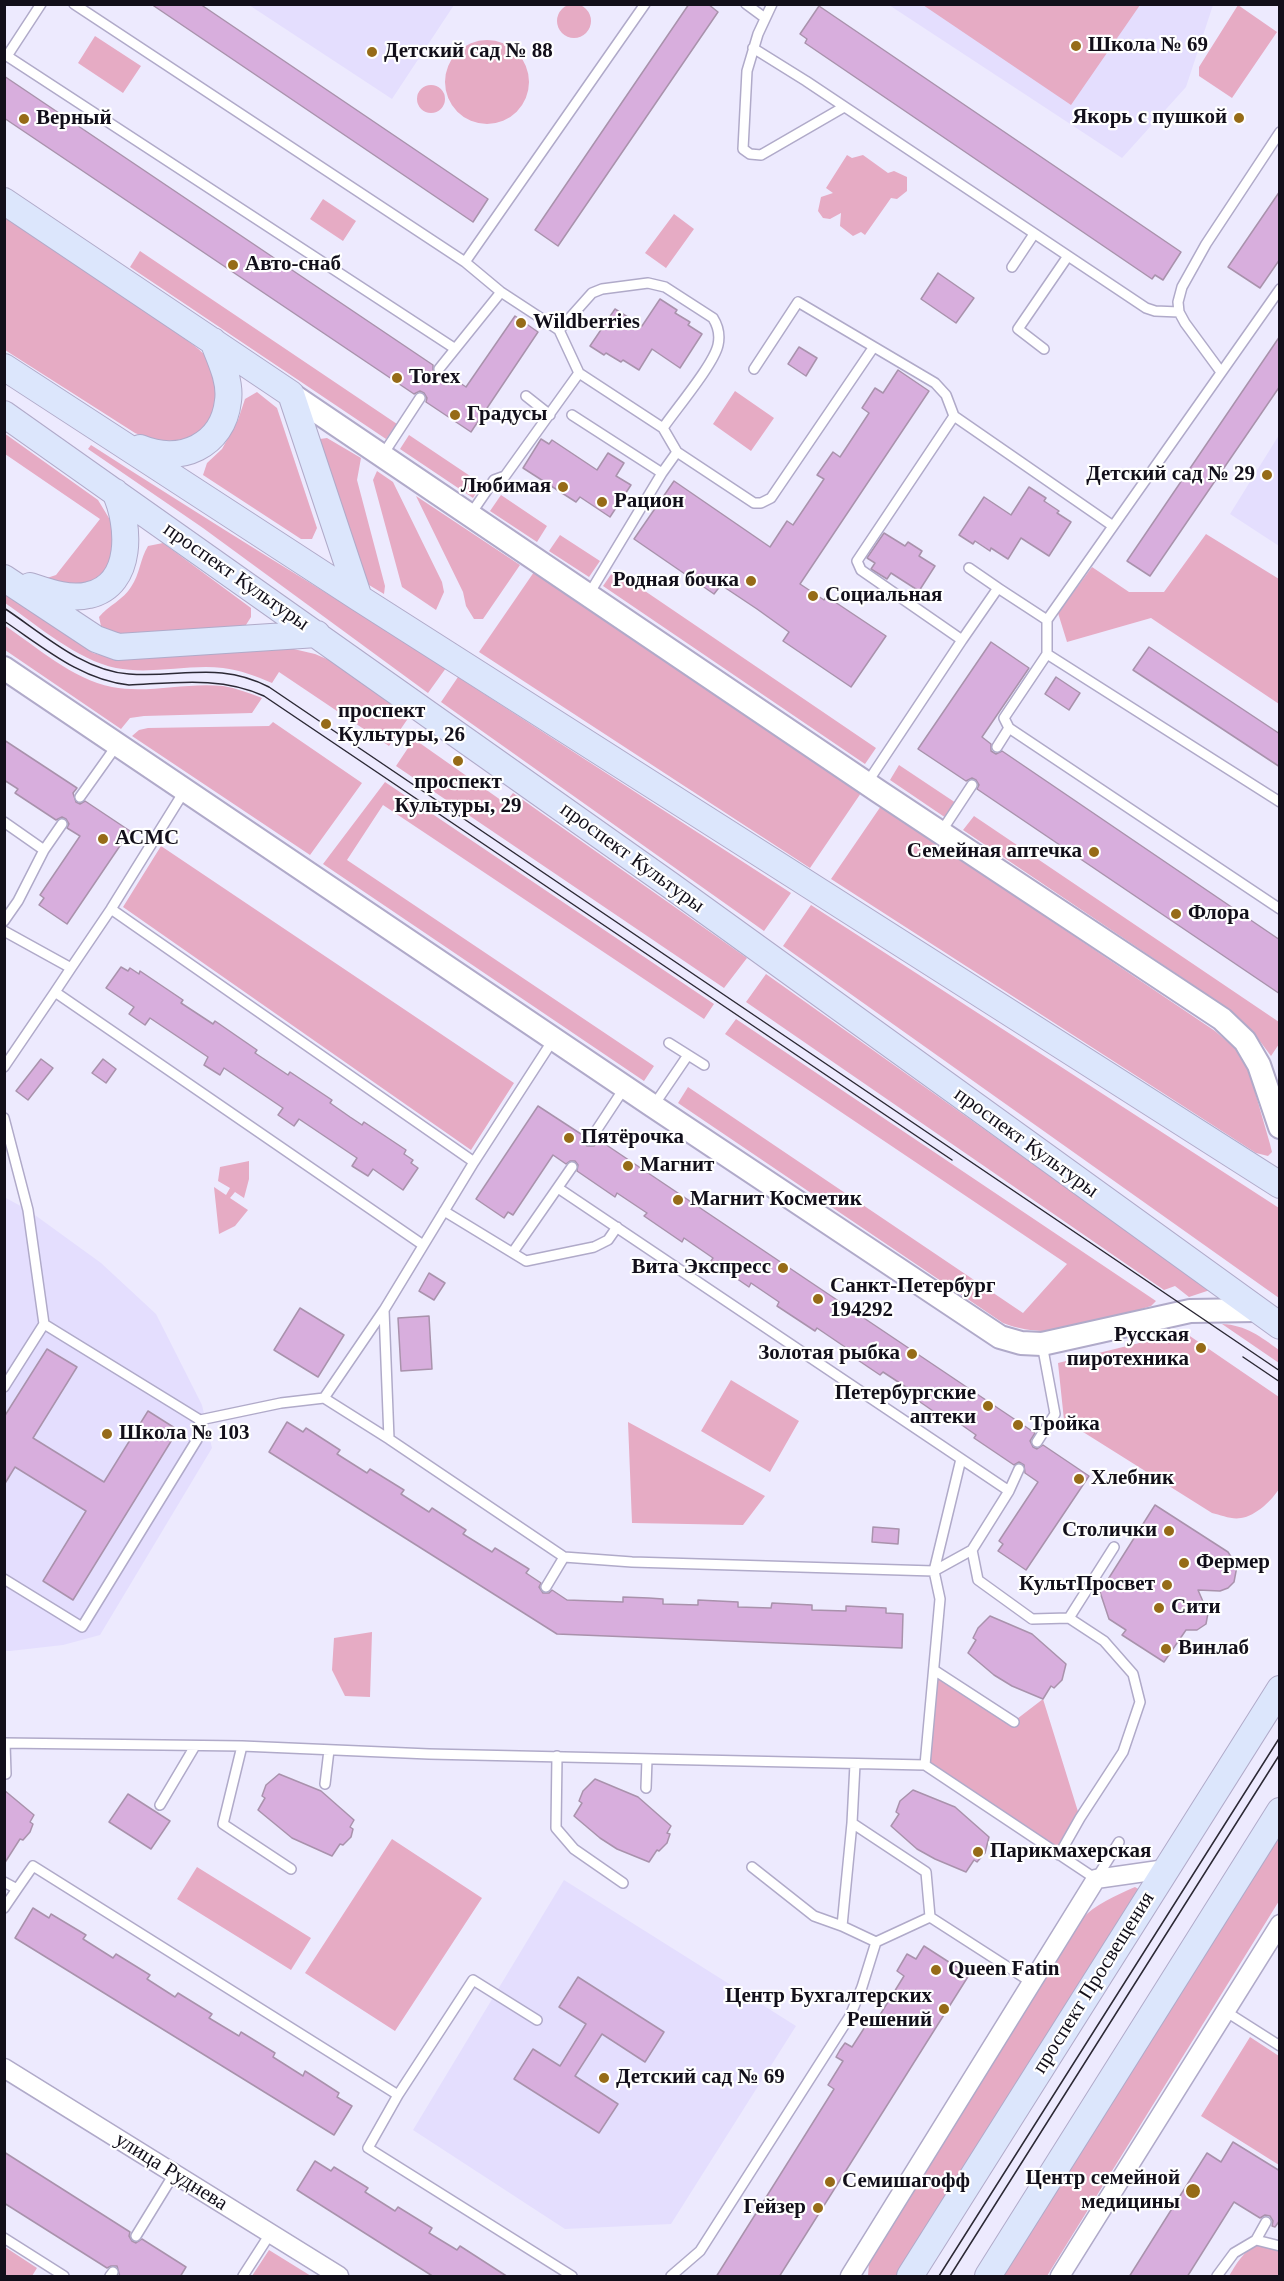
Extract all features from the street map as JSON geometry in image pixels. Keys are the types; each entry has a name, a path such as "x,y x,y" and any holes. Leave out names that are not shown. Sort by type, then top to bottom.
{"main road":[{"path":"4,201 291,394 359,598"},
{"path":"109,435 159,454 176,455 198,449 207,443 220,424 228,400 225,372 213,341"},
{"path":"4,367 359,598 1280,1185"},
{"name":"проспект Культуры","path":"4,414 856,1018 1280,1326"},
{"path":"4,577 53,594 74,597 88,596 101,591 112,581 122,565 126,541 124,518 115,492"},
{"path":"4,577 96,639 118,647 317,634"},
{"name":"проспект Просвещения","path":"910,2277 1280,1689"},
{"path":"988,2277 1280,1811"}],"street":[{"path":"291,394 588,596 1222,1019 1245,1041 1259,1065 1280,1127"},
{"path":"4,668 1000,1337 1021,1343 1042,1344 1190,1311 1255,1310"},
{"path":"850,2277 1096,1879 1166,1869"},
{"path":"1060,2277 1280,1924"},
{"name":"улица Руднева","path":"4,2068 339,2277"}],"lane":[{"path":"41,4 6,58 454,348"},
{"path":"74,4 465,262 501,291 559,330 579,373 663,428 677,452 754,503 766,502 873,348"},
{"path":"465,262 645,4"},
{"path":"746,4 765,18"},
{"path":"772,4 753,48 747,70 742,144 746,152 761,155 844,107"},
{"path":"753,48 1146,308 1155,311 1179,312"},
{"path":"1221,372 1185,323 1179,312 1178,302 1182,287 1206,244 1280,132"},
{"path":"1012,267 1034,234"},
{"path":"1044,349 1018,329 1068,256"},
{"path":"559,330 592,293 602,289 648,283 665,287 713,318 719,335 716,352 663,428"},
{"path":"1280,289 1047,620 1047,654 1004,718 1009,728 1280,909"},
{"path":"439,369 501,291"},
{"path":"753,369 798,302 935,383 946,395 954,416 1113,526"},
{"path":"470,515 494,480 505,476 579,373"},
{"path":"526,396 550,415"},
{"path":"382,456 420,398"},
{"path":"572,415 662,473"},
{"path":"954,416 858,558 857,564 861,570 962,640"},
{"path":"588,596 677,452"},
{"path":"969,568 1047,620"},
{"path":"867,783 998,588"},
{"path":"1047,654 1280,802"},
{"path":"997,747 1009,728"},
{"path":"80,797 117,745"},
{"path":"941,832 972,785"},
{"path":"4,1067 111,909 185,790"},
{"path":"4,822 44,850"},
{"path":"4,921 18,901 44,850 62,824"},
{"path":"111,909 474,1162"},
{"path":"4,931 71,968"},
{"path":"55,992 423,1245"},
{"path":"324,1398 384,1310 474,1162 554,1038"},
{"path":"669,1043 704,1065"},
{"path":"653,1106 688,1055"},
{"path":"590,1140 625,1087"},
{"path":"4,1118 28,1210 44,1324 4,1388"},
{"path":"513,1252 572,1167"},
{"path":"558,1188 1009,1491"},
{"path":"444,1211 526,1261 594,1247 608,1240 618,1227"},
{"path":"384,1310 389,1439"},
{"path":"44,1324 200,1420 281,1403 324,1398 564,1557 632,1562 934,1571 972,1550 1009,1491 1019,1469"},
{"path":"1037,1442 1055,1414 1042,1344"},
{"path":"4,1579 82,1627 198,1437 200,1420"},
{"path":"925,1766 940,1599 934,1571 961,1459"},
{"path":"1069,1618 1114,1547"},
{"path":"972,1550 978,1580 1032,1619 1069,1618 1104,1641 1132,1674 1140,1702 1123,1752 1059,1855"},
{"path":"546,1587 564,1557"},
{"path":"934,1670 1014,1722"},
{"path":"6,1774 5,1743 242,1746 429,1754 925,1766 1096,1879 1119,1842"},
{"path":"160,1805 195,1746"},
{"path":"242,1746 223,1824 291,1869"},
{"path":"325,1784 329,1750"},
{"path":"557,1756 556,1828 574,1849 623,1883"},
{"path":"645,1788 647,1759"},
{"path":"842,1926 855,1764"},
{"path":"852,1823 926,1872 930,1917"},
{"path":"4,1908 33,1866 398,2095"},
{"path":"752,1867 814,1916 876,1942"},
{"path":"4,1882 17,1889"},
{"path":"671,2277 700,2251 850,2016 876,1942 930,1917"},
{"path":"930,1917 1031,1982"},
{"path":"537,2020 473,1980 398,2095 368,2148 572,2277"},
{"path":"1225,2011 1280,2046"},
{"path":"136,2236 174,2174"},
{"path":"1217,2277 1234,2253 1256,2240 1266,2222"},
{"path":"243,2277 270,2234"},
{"path":"4,2238 64,2277"},
{"path":"1256,2240 1280,2246"}],"shaded area":[{"path":"574,4 586,9 591,21 586,33 574,38 562,33 557,21 562,9"},
{"name":"Детский сад № 88","path":"249,5 454,5 392,99"},
{"name":"Школа № 69","path":"889,5 1213,5 1186,87 1122,158"},
{"path":"923,5 1140,5 1071,105"},
{"path":"1238,5 1277,32 1232,98 1199,76 1199,67"},
{"path":"95,36 141,66 123,93 78,63"},
{"path":"487,40 503,43 517,52 526,66 529,82 526,98 517,112 503,121 487,124 471,121 457,112 448,98 445,82 448,66 457,52 471,43"},
{"path":"431,85 441,89 445,99 441,109 431,113 421,109 417,99 421,89"},
{"path":"847,155 852,158 863,155 888,173 894,171 907,177 907,191 897,199 891,198 865,235 861,232 853,236 840,226 841,213 830,219 823,218 818,211 821,197 833,193 826,188"},
{"path":"323,199 356,221 343,241 310,219"},
{"path":"674,214 694,229 666,268 645,253"},
{"path":"4,217 181,336 206,357 214,370 218,390 210,418 202,428 194,435 172,441 135,433 5,350"},
{"path":"140,251 397,424 386,439 130,267"},
{"path":"735,391 774,418 751,451 713,424"},
{"path":"257,392 277,408 317,528 312,539 301,539 203,475 207,463 222,449 238,420 245,399"},
{"path":"4,433 98,500 115,528 116,547 105,573 76,590 44,579 56,575 100,519 5,454"},
{"path":"409,435 482,484 473,498 400,449"},
{"name":"Детский сад № 29","path":"1279,435 1280,546 1230,514"},
{"path":"327,438 361,458 357,480 385,586 384,594 369,585 361,573 316,449 320,439"},
{"path":"91,445 446,668 428,693 203,528 88,449"},
{"path":"377,471 393,482 442,582 444,592 436,610 402,587 373,480"},
{"path":"501,495 547,526 537,542 490,511"},
{"path":"416,496 520,565 483,619 474,619 466,606 463,592"},
{"path":"1206,534 1279,579 1279,704 1151,618 1067,642 1058,613 1092,567 1129,592 1164,592"},
{"path":"560,535 600,561 589,577 549,551"},
{"path":"163,543 251,608 251,617 244,628 118,636 101,626 99,617 131,587 148,546"},
{"path":"614,570 876,748 865,764 603,586"},
{"path":"534,572 861,793 810,868 479,652"},
{"path":"4,594 93,653 115,659 285,647 315,654 329,660 409,717 389,746 279,672 272,683 236,670 223,668 129,670 101,664 72,650 5,603"},
{"path":"4,625 69,670 97,683 126,689 195,685 223,686 262,698 252,713 144,716 130,718 121,729 5,650"},
{"path":"458,677 791,893 764,931 441,702"},
{"path":"273,722 362,783 310,855 132,736 139,730 148,728 269,726"},
{"path":"414,739 505,803 513,793 747,958 724,988 396,766"},
{"path":"899,765 956,803 946,818 890,780"},
{"path":"385,782 714,1004 704,1019 383,805 347,860 654,1066 644,1081 323,864"},
{"path":"881,806 1215,1031 1236,1049 1249,1071 1272,1152 1268,1156 1256,1153 831,879"},
{"path":"974,816 1279,1022 1279,1044 1271,1056 1253,1032 1230,1010 963,830"},
{"path":"161,846 514,1083 471,1150 123,907"},
{"path":"811,905 1279,1208 1279,1298 783,946"},
{"path":"766,974 1210,1290 1189,1297 1175,1286 1164,1290 746,1002"},
{"path":"736,1019 1156,1301 1151,1306 1078,1328 1041,1331 1022,1329 1003,1323 678,1103 688,1087 1023,1313 1067,1264 725,1034"},
{"path":"249,1161 249,1179 244,1198 235,1192 230,1198 248,1210 235,1226 219,1234 214,1187 226,1195 230,1188 218,1181 220,1167"},
{"name":"Школа № 103","path":"4,1197 28,1210 101,1263 156,1314 202,1405 212,1448 100,1635 63,1645 10,1651 4,1651"},
{"path":"1222,1324 1253,1332 1279,1350 1279,1363"},
{"path":"1184,1332 1279,1397 1279,1489 1263,1507 1247,1517 1234,1518 1212,1513 1064,1420 1058,1363"},
{"path":"731,1380 799,1421 770,1472 701,1431"},
{"path":"628,1422 765,1496 743,1525 632,1523"},
{"path":"372,1632 370,1697 345,1696 332,1670 334,1638"},
{"path":"934,1670 1013,1722 1043,1699 1080,1818 1059,1855 925,1765"},
{"path":"1279,1834 1279,1901 1047,2276 1003,2276"},
{"path":"392,1839 482,1898 395,2031 305,1973"},
{"path":"197,1867 311,1938 291,1970 177,1899"},
{"name":"Детский сад № 69","path":"564,1880 796,2026 671,2224 565,2229 413,2130"},
{"path":"1135,1887 1140,1890 898,2276 868,2276 869,2262 1081,1920 1099,1905"},
{"path":"1250,2037 1279,2056 1279,2165 1201,2116"},
{"path":"1258,2245 1279,2251 1279,2276 1229,2276 1244,2254"},
{"path":"5,2247 37,2268 32,2276 5,2276"},
{"path":"269,2250 311,2276 252,2276"}],"building":[{"path":"151,4 200,4 488,199 473,222"},
{"path":"689,4 708,4 718,12 558,246 535,230"},
{"path":"819,6 1181,252 1163,280 1155,275 1152,279 805,43 807,39 800,34"},
{"path":"4,76 433,365 435,375 445,373 466,387 515,316 538,332 471,432 426,402 427,398 424,393 420,391 414,394 4,118"},
{"path":"1280,191 1280,259 1260,288 1228,267"},
{"path":"938,273 974,298 956,323 921,299"},
{"path":"660,299 677,310 675,313 690,322 688,325 702,334 680,368 652,349 639,370 623,360 621,362 606,353 604,355 590,346 615,309 642,326"},
{"path":"1280,336 1280,386 1150,576 1127,561"},
{"path":"799,347 817,358 806,376 788,364"},
{"path":"898,370 929,391 800,584 824,600 826,596 886,636 851,687 783,641 789,632 757,609 721,585 714,594 634,539 674,481 770,547 787,521 793,525 824,479 817,475 833,452 840,457 869,413 862,408 875,388 883,393"},
{"path":"541,439 549,444 552,440 597,470 608,453 624,463 616,476 631,485 610,517 580,497 576,502 523,468"},
{"path":"1029,487 1046,498 1044,501 1071,522 1049,556 1021,538 1008,559 991,548 990,551 975,541 973,544 959,535 984,497 1011,515"},
{"path":"884,533 905,546 908,542 922,551 919,556 935,566 919,591 891,573 887,579 871,569 875,563 867,558"},
{"path":"991,642 1029,668 982,737 991,744 991,751 996,754 1002,751 1280,940 1280,994 977,789 979,785 976,780 972,778 966,781 918,749"},
{"path":"1149,647 1280,734 1280,767 1133,670"},
{"path":"1056,677 1080,693 1069,710 1045,694"},
{"path":"4,740 77,788 73,793 76,802 80,804 85,801 130,831 67,924 39,905 44,898 40,895 80,836 67,828 69,824 66,819 62,817 56,820 15,793 18,789 4,780"},
{"path":"121,967 128,971 130,968 139,974 140,971 183,1000 181,1003 213,1024 215,1021 257,1050 255,1053 288,1075 290,1072 332,1100 330,1103 350,1117 362,1125 364,1122 406,1150 404,1154 413,1160 411,1163 418,1168 403,1190 373,1169 368,1176 352,1166 357,1158 299,1119 294,1126 278,1115 283,1108 224,1068 220,1075 204,1065 208,1057 150,1018 145,1025 129,1014 134,1007 106,988"},
{"path":"41,1059 53,1068 28,1100 16,1091"},
{"path":"103,1059 116,1069 106,1083 92,1073"},
{"path":"538,1106 584,1136 587,1146 594,1146 599,1140 1035,1433 1030,1441 1033,1447 1037,1449 1043,1445 1089,1476 1026,1570 998,1551 1003,1544 999,1541 1038,1482 1025,1473 1024,1465 1019,1462 1014,1465 974,1438 976,1435 949,1416 946,1420 910,1395 912,1391 883,1372 880,1375 843,1350 845,1347 817,1328 815,1331 777,1306 779,1302 751,1283 749,1287 711,1261 713,1258 684,1238 682,1242 644,1216 647,1213 617,1193 615,1197 577,1171 578,1165 575,1161 566,1164 553,1155 513,1215 508,1212 504,1218 476,1199"},
{"path":"429,1273 445,1283 434,1300 419,1291"},
{"path":"300,1308 344,1335 318,1377 274,1350"},
{"path":"429,1316 432,1369 401,1371 398,1318"},
{"path":"47,1349 77,1367 33,1438 104,1482 148,1411 178,1430 73,1600 43,1581 86,1511 15,1467 4,1485 4,1417"},
{"path":"287,1422 303,1432 306,1428 340,1450 337,1454 367,1473 370,1469 404,1490 401,1494 429,1512 432,1508 466,1530 463,1534 492,1552 495,1548 529,1569 526,1573 541,1583 539,1587 543,1593 549,1593 552,1590 567,1600 623,1602 623,1597 663,1599 663,1604 698,1605 698,1600 738,1602 738,1607 771,1608 772,1603 812,1605 812,1610 846,1611 846,1606 886,1608 886,1613 903,1614 902,1648 557,1634 269,1452"},
{"name":"КультПросвет","path":"1155,1505 1228,1552 1237,1566 1234,1582 1228,1588 1220,1591 1198,1590 1208,1613 1206,1624 1197,1630 1186,1630 1164,1662 1122,1635 1126,1630 1109,1619 1100,1592"},
{"path":"873,1527 899,1529 898,1544 872,1542"},
{"path":"990,1616 1032,1634 1066,1664 1062,1680 1054,1688 1051,1686 1043,1699 1012,1686 994,1675 968,1653 976,1640 973,1638 978,1628"},
{"path":"279,1774 321,1791 354,1820 350,1827 353,1829 351,1837 343,1845 340,1844 332,1856 292,1838 258,1810 265,1798 262,1796 266,1785"},
{"path":"595,1779 638,1797 671,1826 667,1833 670,1834 667,1843 659,1851 657,1850 649,1862 617,1849 574,1816 582,1803 579,1801 583,1791"},
{"path":"4,1790 34,1815 30,1822 33,1824 30,1832 23,1840 20,1839 4,1864"},
{"path":"913,1790 955,1807 989,1837 985,1853 977,1862 974,1860 966,1872 917,1849 891,1826 899,1814 896,1812 900,1801"},
{"path":"128,1794 170,1821 151,1849 109,1822"},
{"path":"33,1908 49,1918 51,1914 86,1935 83,1939 113,1958 116,1954 150,1975 147,1979 175,1997 178,1993 212,2014 209,2018 239,2036 241,2032 275,2053 273,2057 303,2076 305,2071 339,2093 337,2097 352,2106 334,2135 15,1938"},
{"path":"924,1946 969,1975 779,2277 716,2277 834,2089 828,2085 843,2061 836,2057 840,2050 845,2043 852,2047 870,2019 875,2023 904,1976 897,1971 907,1954 916,1959"},
{"path":"578,1977 664,2032 645,2062 602,2034 575,2076 618,2104 599,2133 514,2079 533,2049 560,2066 586,2024 559,2007"},
{"path":"1233,2142 1280,2171 1280,2220 1275,2227 1272,2226 1273,2221 1270,2216 1265,2215 1260,2218 1234,2202 1187,2277 1129,2277 1207,2153 1221,2162"},
{"path":"4,2152 130,2232 129,2236 132,2241 136,2243 142,2239 186,2267 180,2277 120,2277 117,2266 107,2268 4,2203"},
{"path":"315,2161 331,2171 334,2167 368,2188 365,2192 395,2211 398,2207 432,2228 429,2233 457,2250 460,2246 508,2277 434,2277 297,2190"}],"tram line":[{"path":"4,608 64,649 95,666 129,674 200,672 233,675 251,679 269,687 1280,1371"},
{"path":"4,621 63,661 95,677 111,682 129,685 214,683 264,696 952,1160"},
{"path":"1243,1357 1280,1382"},
{"path":"939,2276 1280,1737"},
{"path":"950,2276 1280,1754"}],"place":[{"name":"Школа № 69","path":"1076,46"},
{"name":"Детский сад № 88","path":"372,52"},
{"name":"Якорь с пушкой","path":"1239,118"},
{"name":"Верный","path":"24,119"},
{"name":"Авто-снаб","path":"233,265"},
{"name":"Wildberries","path":"521,323"},
{"name":"Torex","path":"397,378"},
{"name":"Градусы","path":"455,415"},
{"name":"Детский сад № 29","path":"1267,475"},
{"name":"Любимая","path":"563,487"},
{"name":"Рацион","path":"602,502"},
{"name":"Родная бочка","path":"751,581"},
{"name":"Социальная","path":"813,596"},
{"name":"проспект Культуры, 26","path":"326,724"},
{"name":"проспект Культуры, 29","path":"458,761"},
{"name":"АСМС","path":"103,839"},
{"name":"Семейная аптечка","path":"1094,852"},
{"name":"Флора","path":"1176,914"},
{"name":"Пятёрочка","path":"569,1138"},
{"name":"Магнит","path":"628,1166"},
{"name":"Магнит Косметик","path":"678,1200"},
{"name":"Вита Экспресс","path":"783,1268"},
{"name":"Санкт-Петербург 194292","path":"818,1299"},
{"name":"Русская пиротехника","path":"1201,1348"},
{"name":"Золотая рыбка","path":"912,1354"},
{"name":"Петербургские аптеки","path":"988,1406"},
{"name":"Тройка","path":"1018,1425"},
{"name":"Школа № 103","path":"107,1434"},
{"name":"Хлебник","path":"1079,1479"},
{"name":"Столички","path":"1169,1531"},
{"name":"Фермер","path":"1184,1563"},
{"name":"КультПросвет","path":"1167,1585"},
{"name":"Сити","path":"1159,1608"},
{"name":"Винлаб","path":"1166,1649"},
{"name":"Парикмахерская","path":"978,1852"},
{"name":"Queen Fatin","path":"936,1970"},
{"name":"Центр Бухгалтерских Решений","path":"944,2009"},
{"name":"Детский сад № 69","path":"604,2078"},
{"name":"Семишагофф","path":"830,2182"},
{"name":"Центр семейной медицины","path":"1193,2191"},
{"name":"Гейзер","path":"818,2208"}]}
